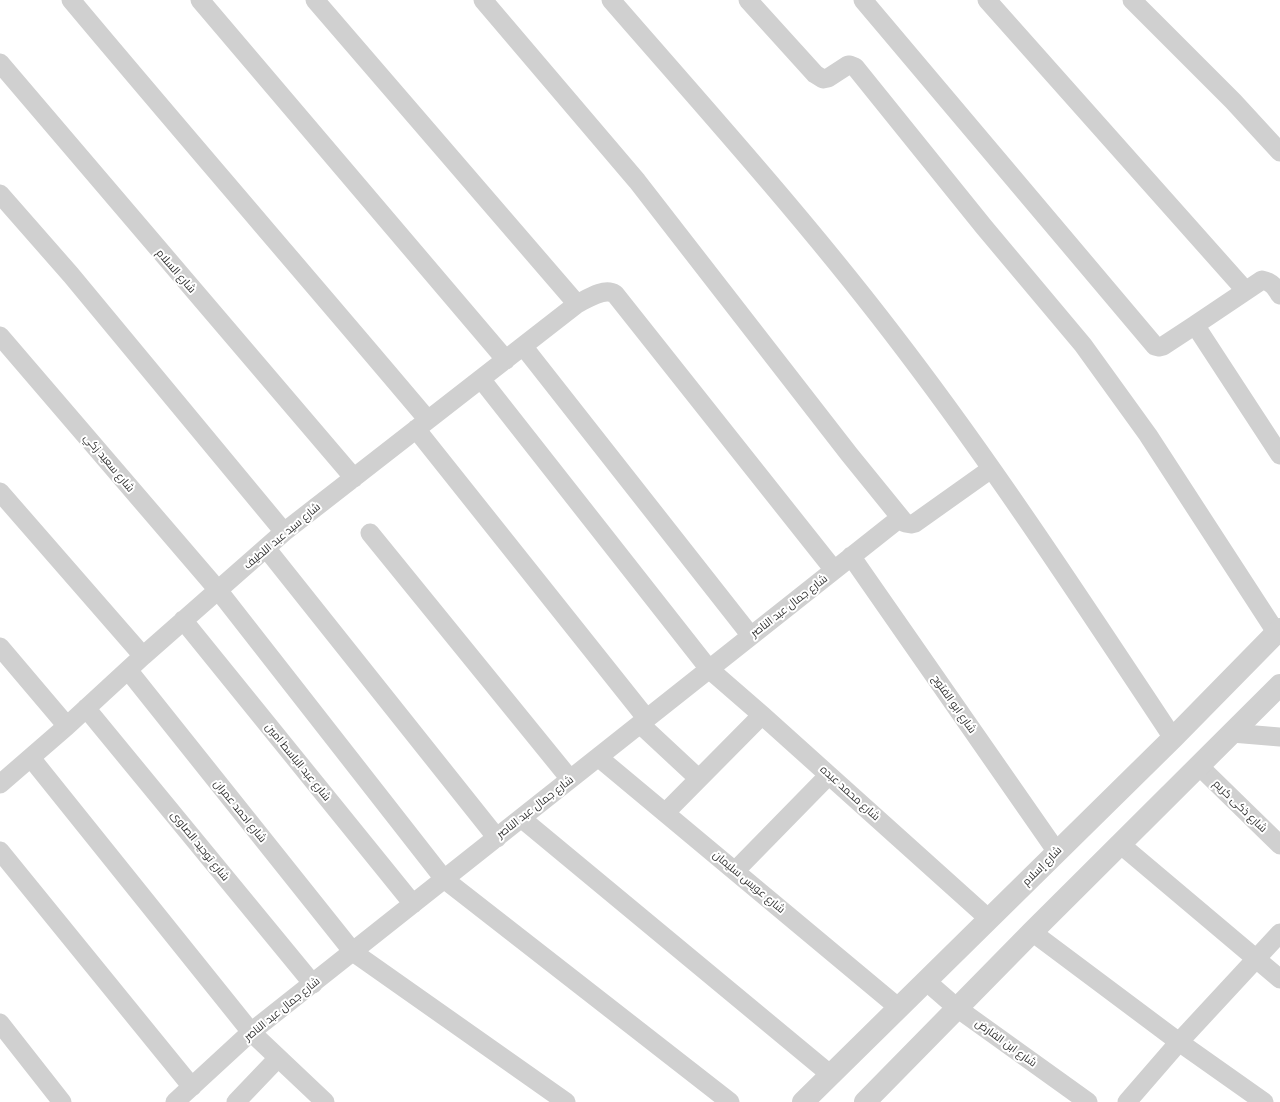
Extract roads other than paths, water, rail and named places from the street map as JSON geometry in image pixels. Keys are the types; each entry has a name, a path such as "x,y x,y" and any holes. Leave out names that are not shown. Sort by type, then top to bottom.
{"street":[{"path":"71,0 300,268 422,425 643,722 698,778"},
{"path":"200,0 506,360"},
{"path":"315,0 577,304"},
{"path":"483,0 637,181 849,454 905,523 911,524 915,522 991,469"},
{"path":"611,0 731,136 798,216 905,349 1054,560 1173,738"},
{"path":"748,0 814,74 823,79 828,78 850,64 855,67 979,221 1083,345 1148,435 1278,631"},
{"path":"863,0 1155,346 1163,346 1262,280 1268,281 1274,285 1280,295"},
{"path":"987,0 1245,290"},
{"path":"1132,0 1233,101 1280,152"},
{"name":"شارع السلام","path":"0,63 354,478"},
{"path":"0,194 71,275 284,532"},
{"name":"شارع سيد عبد اللطيف","path":"0,784 67,726 183,620 284,532 577,304 604,292 610,291 615,294 834,570"},
{"path":"1195,325 1280,455"},
{"name":"شارع سعيد زكي","path":"0,336 218,590 444,879 730,1102"},
{"path":"523,346 751,636"},
{"name":"شارع محمد عبده","path":"480,379 709,669 989,919"},
{"path":"0,492 143,656"},
{"name":"شارع جمال عبد الناصر","path":"175,1102 251,1032 900,518"},
{"path":"370,533 570,779"},
{"path":"266,548 496,838"},
{"name":"شارع ابو الفتوح","path":"851,556 1057,852"},
{"name":"شارع عبد الباسط امين","path":"183,620 413,904"},
{"name":"شارع إسلام","path":"803,1102 1173,738 1278,631"},
{"path":"0,647 67,726"},
{"name":"شارع احمد عمران","path":"128,670 353,952 566,1102"},
{"path":"871,1101 957,1008 1280,684"},
{"name":"شارع توحيد الصاوى","path":"86,708 313,984"},
{"path":"665,813 762,715"},
{"path":"1232,733 1280,737"},
{"name":"شارع عويس سليمان","path":"598,757 898,1008"},
{"path":"31,758 251,1032 325,1102"},
{"name":"شارع ذكى كريم","path":"1199,766 1280,845"},
{"path":"735,871 829,775"},
{"path":"521,818 831,1075"},
{"path":"1260,825 1280,827"},
{"path":"1120,844 1280,979"},
{"path":"0,852 192,1087"},
{"path":"1032,932 1179,1042 1264,1102"},
{"path":"1126,1102 1179,1042 1280,933"},
{"name":"شارع ابن الفارض","path":"926,981 957,1008 1088,1102"},
{"path":"0,1023 62,1102"},
{"path":"236,1102 278,1058"}]}
